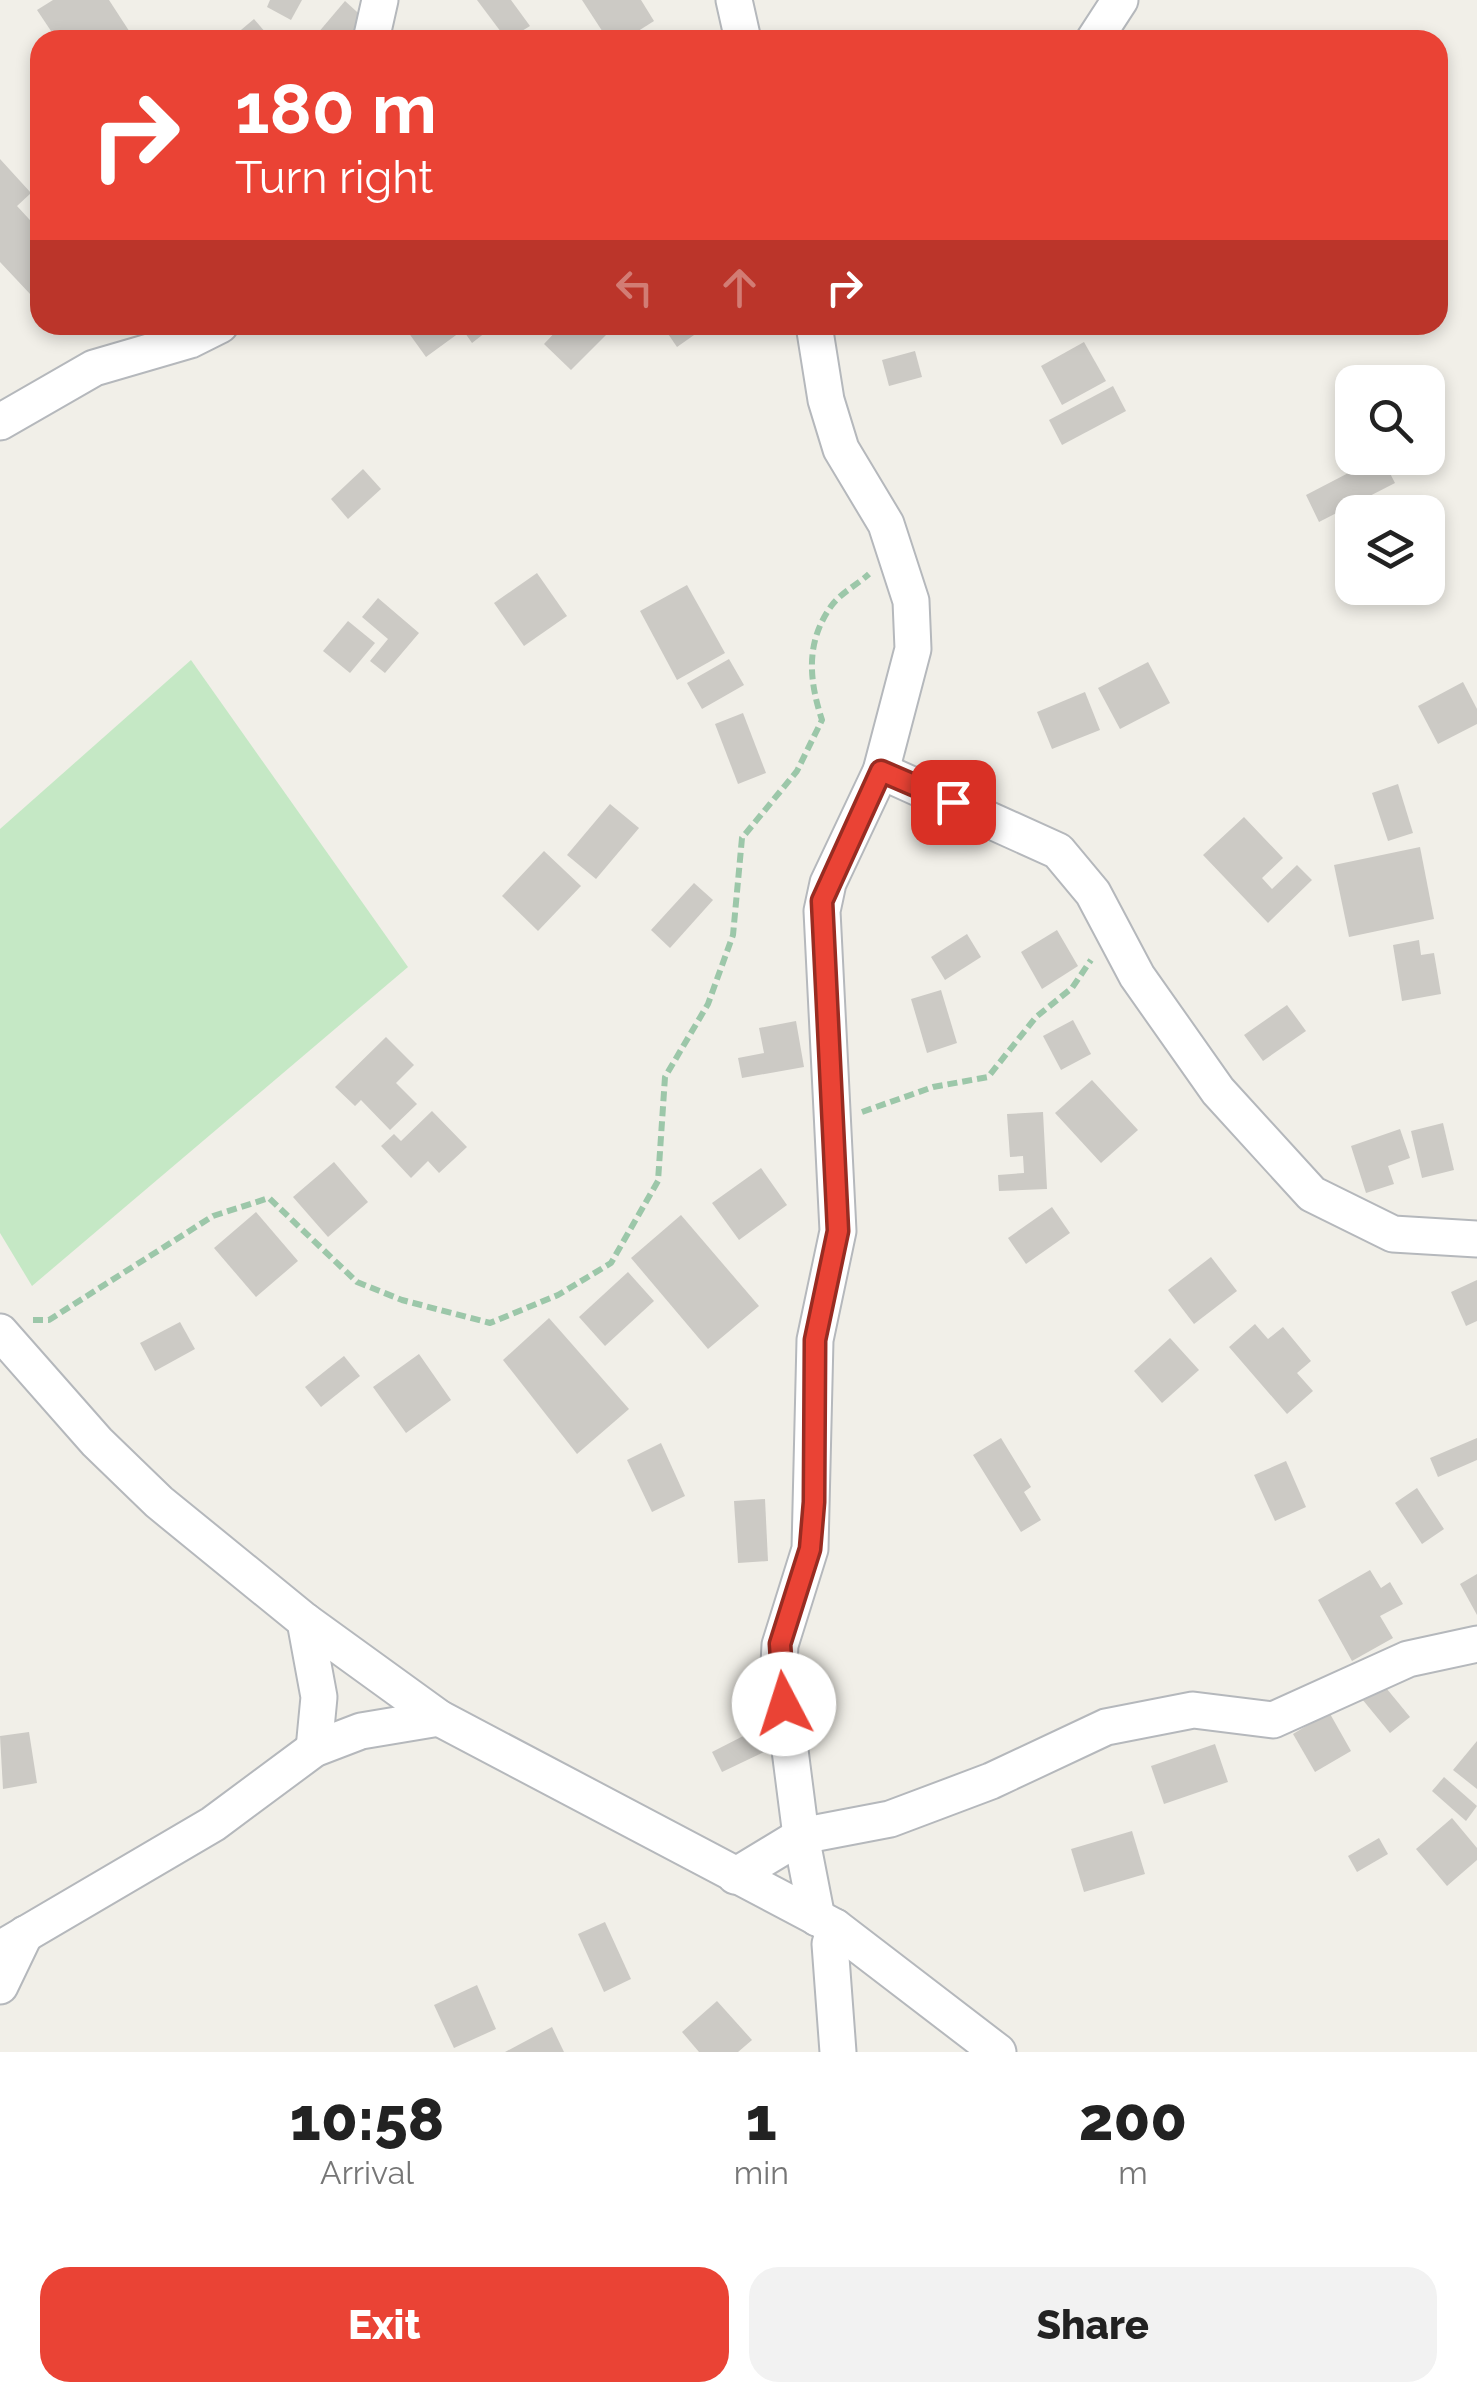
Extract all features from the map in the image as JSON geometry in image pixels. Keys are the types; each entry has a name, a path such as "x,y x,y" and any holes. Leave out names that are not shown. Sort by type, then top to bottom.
{"street":[{"path":"374,30 380,0"},
{"path":"734,0 742,30"},
{"path":"1100,30 1120,0"},
{"path":"0,422 94,368 200,335"},
{"path":"816,335 826,400 841,449 886,524 910,601 913,649 881,771 822,901 838,1231 815,1340 810,1549 780,1644 779,1664 801,1836 826,1922 838,2052"},
{"path":"881,771 1058,851 1093,893 1136,976 1218,1091 1312,1194 1393,1234 1477,1239"},
{"path":"8,1326 98,1442 159,1502 305,1621 439,1718 826,1922 998,2052"},
{"path":"305,1621 318,1697 314,1749"},
{"path":"735,1876 801,1836 890,1819 992,1781 1106,1727 1193,1710 1273,1720 1408,1659 1477,1644"},
{"path":"0,1986 12,1941 213,1824 314,1749 361,1731 439,1718"}],"path":[{"path":"8,1326 49,1320 212,1216 269,1198 357,1282 402,1300 490,1323 558,1295 611,1263 658,1180 665,1077 708,1004 733,935 742,838 797,770 822,720 809,680 813,643 833,603 886,557 886,524"},
{"path":"833,1122 934,1086 988,1078 1036,1017 1072,988 1097,951"}],"green space":[{"path":"191,660 408,967 32,1286 0,1233 0,829"}],"building":[{"path":"53,0 109,0 128,30 50,30 37,10"},
{"path":"270,0 302,0 291,20 267,7"},
{"path":"477,0 511,0 530,26 523,30 500,30"},
{"path":"582,0 641,0 654,21 640,30 602,30"},
{"path":"345,1 367,21 358,30 320,30"},
{"path":"254,19 263,30 241,30"},
{"path":"0,159 30,192 17,206 30,220 30,294 0,262"},
{"path":"410,335 456,335 426,357"},
{"path":"466,335 482,335 472,343"},
{"path":"553,335 606,335 571,370 544,344"},
{"path":"669,335 694,335 677,347"},
{"path":"1084,342 1106,381 1062,405 1041,366"},
{"path":"915,351 922,377 889,386 882,360"},
{"path":"1113,386 1126,411 1062,445 1049,420"},
{"path":"363,469 381,489 348,519 331,499"},
{"path":"1344,475 1391,475 1395,483 1372,495 1335,495 1335,514 1319,522 1306,495"},
{"path":"537,573 567,616 524,646 494,603"},
{"path":"687,585 725,653 677,680 640,611"},
{"path":"378,598 419,633 385,673 370,661 388,639 362,617"},
{"path":"348,621 375,643 350,673 323,651"},
{"path":"729,659 744,685 702,709 687,683"},
{"path":"1148,662 1170,703 1120,729 1098,688"},
{"path":"1463,682 1477,709 1477,724 1438,744 1418,706"},
{"path":"1085,692 1100,730 1052,749 1037,712"},
{"path":"743,713 766,773 738,784 715,724"},
{"path":"1398,784 1413,833 1388,841 1372,793"},
{"path":"610,804 639,828 596,879 567,855"},
{"path":"1244,817 1283,858 1262,878 1272,889 1297,865 1312,880 1268,923 1203,855"},
{"path":"1420,847 1434,919 1349,937 1334,865"},
{"path":"544,851 581,886 538,931 502,896"},
{"path":"694,883 713,900 670,948 651,930"},
{"path":"1057,930 1078,966 1042,989 1021,952"},
{"path":"967,934 981,957 945,980 931,957"},
{"path":"1419,940 1421,955 1434,953 1441,994 1402,1001 1393,945"},
{"path":"941,990 957,1043 927,1053 911,999"},
{"path":"1287,1005 1306,1031 1263,1061 1244,1035"},
{"path":"1073,1020 1091,1054 1061,1070 1043,1036"},
{"path":"796,1021 804,1067 742,1078 738,1058 764,1053 759,1028"},
{"path":"386,1037 414,1065 396,1083 417,1104 390,1130 361,1100 355,1106 335,1087"},
{"path":"1092,1080 1138,1130 1101,1163 1055,1113"},
{"path":"432,1111 467,1147 439,1173 428,1161 411,1178 381,1146 394,1134 401,1141"},
{"path":"1043,1112 1047,1189 999,1191 998,1175 1024,1173 1023,1156 1010,1157 1007,1114"},
{"path":"1443,1123 1454,1170 1422,1178 1411,1131"},
{"path":"1400,1129 1410,1158 1388,1166 1394,1184 1366,1193 1351,1146"},
{"path":"334,1162 368,1202 328,1237 293,1197"},
{"path":"761,1168 787,1205 739,1240 712,1203"},
{"path":"1052,1207 1070,1233 1026,1264 1008,1238"},
{"path":"256,1212 298,1261 256,1297 214,1248"},
{"path":"681,1215 759,1306 708,1349 631,1258"},
{"path":"1211,1257 1237,1291 1194,1324 1168,1290"},
{"path":"628,1272 654,1301 605,1346 579,1317"},
{"path":"1477,1280 1477,1321 1466,1326 1451,1292"},
{"path":"549,1318 629,1409 577,1454 503,1360"},
{"path":"180,1322 195,1349 155,1371 140,1343"},
{"path":"1255,1324 1268,1339 1283,1327 1311,1361 1297,1373 1313,1391 1287,1414 1229,1347"},
{"path":"1170,1338 1199,1370 1162,1403 1134,1371"},
{"path":"419,1354 451,1400 406,1433 373,1387"},
{"path":"344,1356 360,1376 321,1407 305,1387"},
{"path":"1001,1438 1031,1487 1024,1492 1041,1520 1021,1532 973,1455"},
{"path":"1477,1438 1477,1460 1438,1477 1430,1458"},
{"path":"661,1443 685,1496 652,1512 627,1460"},
{"path":"1286,1461 1306,1507 1275,1521 1254,1475"},
{"path":"1417,1488 1444,1529 1422,1544 1395,1503"},
{"path":"765,1499 768,1561 738,1563 734,1501"},
{"path":"1370,1570 1381,1588 1390,1582 1403,1604 1380,1616 1393,1638 1352,1661 1318,1600"},
{"path":"1477,1574 1477,1615 1460,1584"},
{"path":"1382,1683 1410,1717 1390,1733 1362,1699"},
{"path":"1329,1712 1351,1751 1315,1772 1293,1734"},
{"path":"753,1731 764,1752 722,1772 712,1752"},
{"path":"29,1732 37,1783 3,1789 0,1736"},
{"path":"1477,1741 1477,1789 1453,1770"},
{"path":"1215,1744 1228,1782 1164,1804 1151,1766"},
{"path":"1444,1777 1477,1806 1466,1821 1432,1791"},
{"path":"1452,1818 1477,1848 1477,1860 1447,1886 1416,1849"},
{"path":"1132,1831 1145,1874 1084,1892 1071,1849"},
{"path":"1379,1838 1388,1854 1357,1872 1348,1856"},
{"path":"605,1922 631,1979 604,1992 578,1934"},
{"path":"477,1985 496,2029 454,2048 434,2005"},
{"path":"717,2001 752,2040 738,2052 699,2052 682,2032"},
{"path":"552,2027 564,2052 505,2052"}],"route":[{"path":"784,1704 780,1644 810,1549 815,1340 838,1231 824,892 881,771 953,802"}]}
